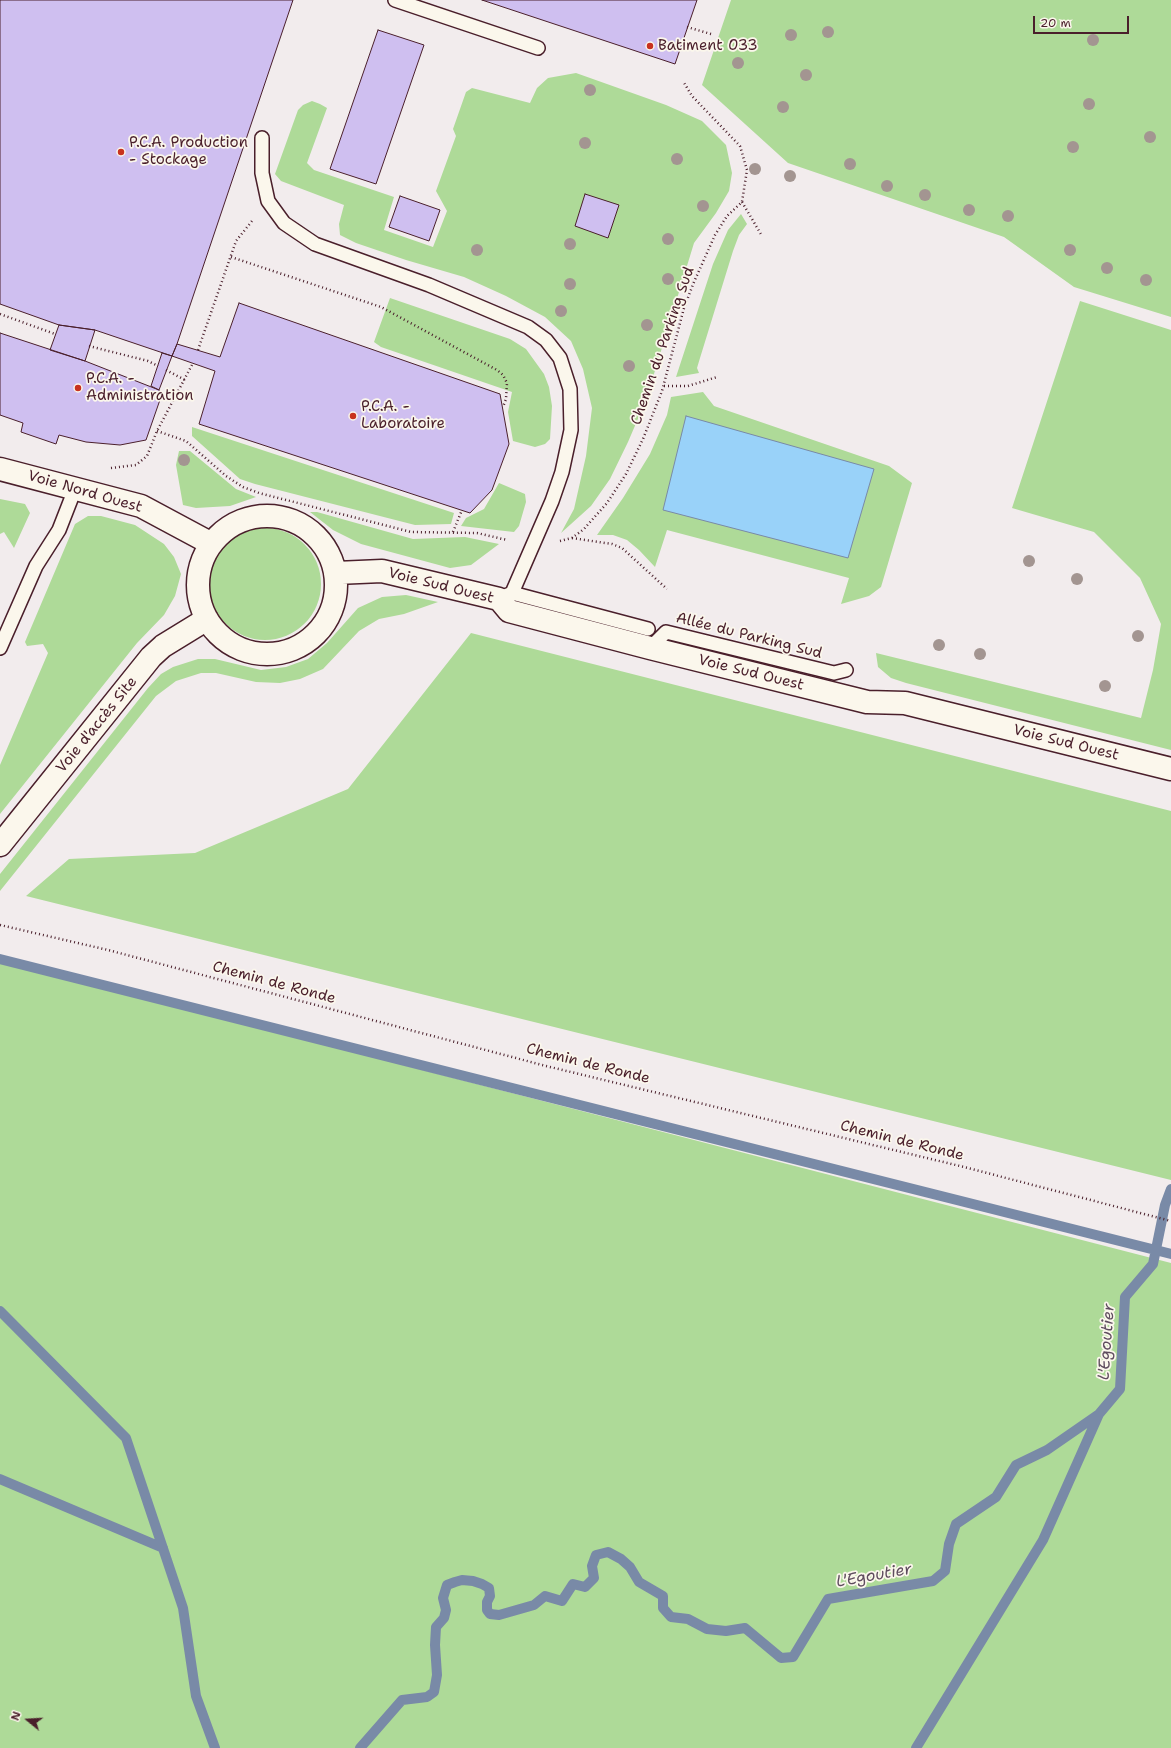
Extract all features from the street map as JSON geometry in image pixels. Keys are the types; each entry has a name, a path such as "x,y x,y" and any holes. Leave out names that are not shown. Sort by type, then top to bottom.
{"street":[{"name":"Voie Nord Ouest","path":"0,469 140,506 210,543"},
{"path":"274,516 295,521 314,533 328,551 336,573 336,590 333,608 321,628 313,637 299,647 282,653 264,654 247,652 231,644 218,633 207,619 199,600 198,579 202,559 210,543 230,526 251,517 274,516"},
{"name":"Voie Sud Ouest","path":"336,573 382,571 505,596 509,611 649,638 866,702 905,702 1171,769"},
{"name":"Voie d'accès Site","path":"0,845 151,657 162,646 207,619"}],"lane":[{"path":"395,0 538,48"},
{"path":"262,138 262,173 268,201 284,223 315,244 429,285 528,327 546,340 560,358 570,389 571,430 562,472 552,501 505,596"},
{"path":"0,648 36,566 59,530 75,489"},
{"name":"Allée du Parking Sud","path":"649,638 666,632 834,673 846,670"}],"path":[{"path":"687,27 711,34"},
{"path":"683,81 692,96 740,146 747,170 742,202 762,236"},
{"path":"198,350 236,241 268,201"},
{"name":"Chemin du Parking Sud","path":"554,542 572,538 584,529 607,502 626,474 643,439 664,386 684,308 694,282 715,235 728,216 742,202"},
{"path":"230,257 381,308 497,370 503,375 507,383 506,398 503,407"},
{"path":"0,314 55,334"},
{"path":"89,346 148,361 158,366"},
{"path":"104,469 136,465 142,462 147,456 157,431 186,380 193,363"},
{"path":"166,370 186,380"},
{"path":"664,386 688,386 716,377"},
{"path":"157,431 186,440 226,476 243,487 259,493 411,532 476,533 507,540"},
{"path":"453,532 462,510"},
{"path":"572,538 612,544 622,548 667,589"},
{"name":"Chemin de Ronde","path":"0,924 108,950 546,1066 964,1168 1169,1221"}],"green space":[{"path":"731,0 1171,0 1171,317 1074,287 1004,237 788,163 702,85"},
{"path":"576,73 666,105 702,121 726,145 732,173 729,191 716,213 694,243 646,400 628,442 610,479 591,506 561,533 574,509 586,456 592,408 583,369 571,341 545,317 506,296 464,277 406,260 356,243 340,235 339,224 344,205 281,181 275,174 298,110 303,105 312,101 320,104 327,108 307,163 314,170 394,197 384,230 433,247 447,211 436,191 456,136 453,129 466,92 472,88 530,103 537,88 548,78"},
{"path":"741,214 747,224 739,235 733,251 697,368 699,373 676,377 713,264 728,230"},
{"path":"390,298 510,339 526,349 544,374 549,387 552,406 550,439 545,444 535,447 513,441 508,412 512,392 381,347 374,342"},
{"path":"1080,301 1171,330 1171,750 906,683 891,678 878,667 876,653 1141,718 1153,670 1161,624 1140,578 1094,532 1012,508"},
{"path":"703,392 714,406 889,466 912,483 881,587 869,596 841,604 849,578 667,530 655,567 627,540 613,535 597,535 623,498 650,454 667,415 671,397"},
{"path":"192,427 454,513 451,524 415,525 240,479 192,436"},
{"path":"179,451 190,451 236,489 256,497 230,506 196,508 183,505 176,465"},
{"path":"499,483 525,494 526,502 519,526 514,532 461,526 466,518 484,509"},
{"path":"0,499 25,504 30,513 14,548 4,532 0,534"},
{"path":"310,512 317,512 413,539 465,537 499,544 471,565 450,568 361,544 333,530"},
{"path":"88,516 101,516 135,525 164,544 174,557 181,574 175,596 164,615 137,643 0,814 0,765 48,653 43,644 27,646 25,642 75,524"},
{"path":"265,528 286,532 305,544 317,563 321,584 317,605 305,624 286,636 265,640 244,636 225,624 213,605 209,584 213,563 225,544 244,532"},
{"path":"406,595 438,602 404,614 379,619 359,631 323,669 300,679 280,683 256,682 216,673 201,673 176,681 156,696 0,891 0,874 148,688 161,674 173,667 198,659 215,659 261,670 286,667 308,659 327,643 358,608 382,597"},
{"path":"471,633 1171,811 1171,1180 26,896 69,859 195,853 348,789"},
{"path":"0,961 1171,1263 1171,1748 0,1748"}],"water":[{"path":"686,416 874,469 848,558 663,510"}],"building":[{"name":"P.C.A. Production - Stockage","path":"0,0 293,0 172,356 95,330 59,325 0,304"},
{"name":"Batiment 033","path":"482,0 697,0 675,64"},
{"path":"378,30 424,45 376,184 330,169"},
{"path":"585,194 619,205 608,238 575,226"},
{"path":"400,196 440,210 429,241 389,227"},
{"name":"P.C.A. - Laboratoire","path":"239,303 500,394 509,444 492,490 470,513 199,424 215,371 172,356 177,344 220,357"},
{"path":"59,325 95,330 85,361 50,350"},
{"name":"P.C.A. - Administration","path":"0,333 85,361 159,390 162,394 146,440 120,445 86,442 59,435 56,444 21,432 23,423 0,415"},
{"path":"162,353 172,356 159,390 151,386"}],"waterway":[{"path":"0,959 1171,1254"},
{"name":"L'Egoutier","path":"360,1748 402,1700 427,1697 434,1692 437,1675 435,1645 436,1627 444,1618 446,1610 443,1598 447,1585 455,1582 462,1580 473,1581 489,1588 490,1596 487,1602 487,1610 490,1614 499,1615 534,1605 545,1596 562,1601 573,1584 585,1587 594,1578 592,1566 596,1555 608,1552 621,1559 630,1567 639,1582 663,1596 663,1608 671,1617 688,1619 707,1629 726,1631 745,1628 781,1658 793,1657 828,1599 933,1581 945,1571 949,1544 956,1524 996,1497 1016,1465 1047,1450 1099,1414 1120,1389 1125,1297 1153,1264 1165,1205 1171,1189"},
{"path":"0,1311 126,1438 183,1608 196,1696 215,1748"},
{"path":"916,1748 1043,1540 1099,1414"},
{"path":"0,1479 163,1548"}],"place":[{"name":"Batiment 033","path":"650,46"},
{"name":"P.C.A. Production - Stockage","path":"121,152"},
{"name":"P.C.A. - Administration","path":"78,388"},
{"name":"P.C.A. - Laboratoire","path":"353,416"}]}
